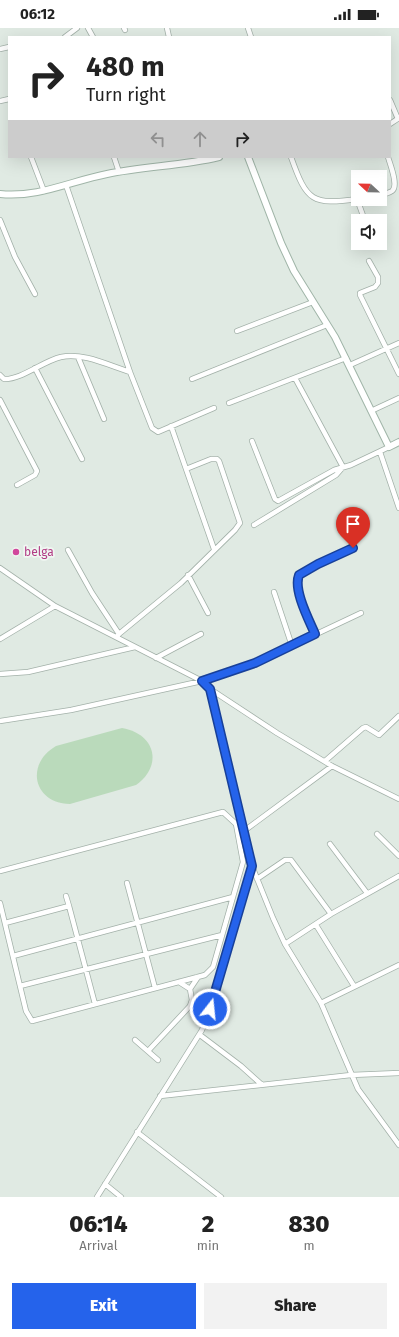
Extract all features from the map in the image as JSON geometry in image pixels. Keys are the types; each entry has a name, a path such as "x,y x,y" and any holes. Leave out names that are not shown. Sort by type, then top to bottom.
{"street":[{"path":"66,36 77,28"},
{"path":"391,102 398,119"},
{"path":"31,158 44,191"},
{"path":"114,158 119,172"},
{"path":"0,194 29,195 119,172 170,166 210,158"},
{"path":"248,158 264,204 294,271 350,365 389,447"},
{"path":"291,158 298,175 307,190 315,199 330,202 351,200"},
{"path":"387,193 394,188 394,177 388,158"},
{"path":"66,186 130,372 152,428 158,432 214,408"},
{"path":"0,220 15,257 35,294"},
{"path":"369,262 378,277 378,283 375,287 362,292 360,295 388,349 399,374"},
{"path":"237,331 313,302"},
{"path":"192,379 327,325"},
{"path":"350,365 399,343"},
{"path":"0,375 4,379 13,379 62,357 78,357 130,372"},
{"path":"78,357 104,419"},
{"path":"229,403 346,358"},
{"path":"35,368 82,459"},
{"path":"296,378 343,467"},
{"path":"371,411 399,398"},
{"path":"0,400 37,471 35,475 17,485"},
{"path":"171,426 214,550"},
{"path":"252,441 275,499 278,501 334,470 380,452 399,442"},
{"path":"380,452 399,508"},
{"path":"118,636 188,575 239,526 240,520 217,459 211,459 186,469"},
{"path":"254,525 336,475 343,467"},
{"path":"315,634 298,590 297,582 299,575 318,564 353,548"},
{"path":"68,550 118,636"},
{"path":"0,568 55,606 118,636 135,647 202,681 210,689 277,733 332,766 399,799"},
{"path":"188,575 208,614"},
{"path":"274,592 292,646"},
{"path":"0,639 55,606"},
{"path":"0,721 70,710 202,681 255,663 361,613"},
{"path":"156,658 201,634"},
{"path":"0,674 28,672 135,647"},
{"path":"210,689 256,879 285,944 321,1003 351,1075 367,1103 399,1145"},
{"path":"325,761 363,728 366,727 379,735 399,716"},
{"path":"244,831 332,766"},
{"path":"0,871 223,812 236,824 243,862 213,967 205,975 32,1021 26,1011 0,903"},
{"path":"377,834 399,856"},
{"path":"330,844 367,893"},
{"path":"256,879 285,860 291,860 331,914"},
{"path":"97,1197 160,1096 200,1036 210,1009 252,866"},
{"path":"285,944 331,914 399,876"},
{"path":"127,883 155,988"},
{"path":"66,896 94,1004"},
{"path":"13,956 233,898"},
{"path":"5,923 69,906"},
{"path":"316,925 354,986"},
{"path":"20,986 222,935"},
{"path":"321,1003 399,965"},
{"path":"148,1051 190,1006 192,1000 190,989 198,977"},
{"path":"179,982 190,989"},
{"path":"200,1036 241,1066 261,1084"},
{"path":"136,1040 158,1060"},
{"path":"160,1096 351,1075 399,1073"},
{"path":"138,1132 221,1197"},
{"path":"105,1184 121,1197"}],"green space":[{"path":"122,728 133,731 142,737 152,752 150,769 145,777 136,785 70,804 58,802 48,797 41,790 37,772 40,763 46,754 56,746"}],"place":[{"name":"belga","path":"16,552"}],"route":[{"path":"210,1009 246,882 252,866 210,689 202,681 255,663 315,634 298,590 297,582 299,575 304,571 353,548"}]}
